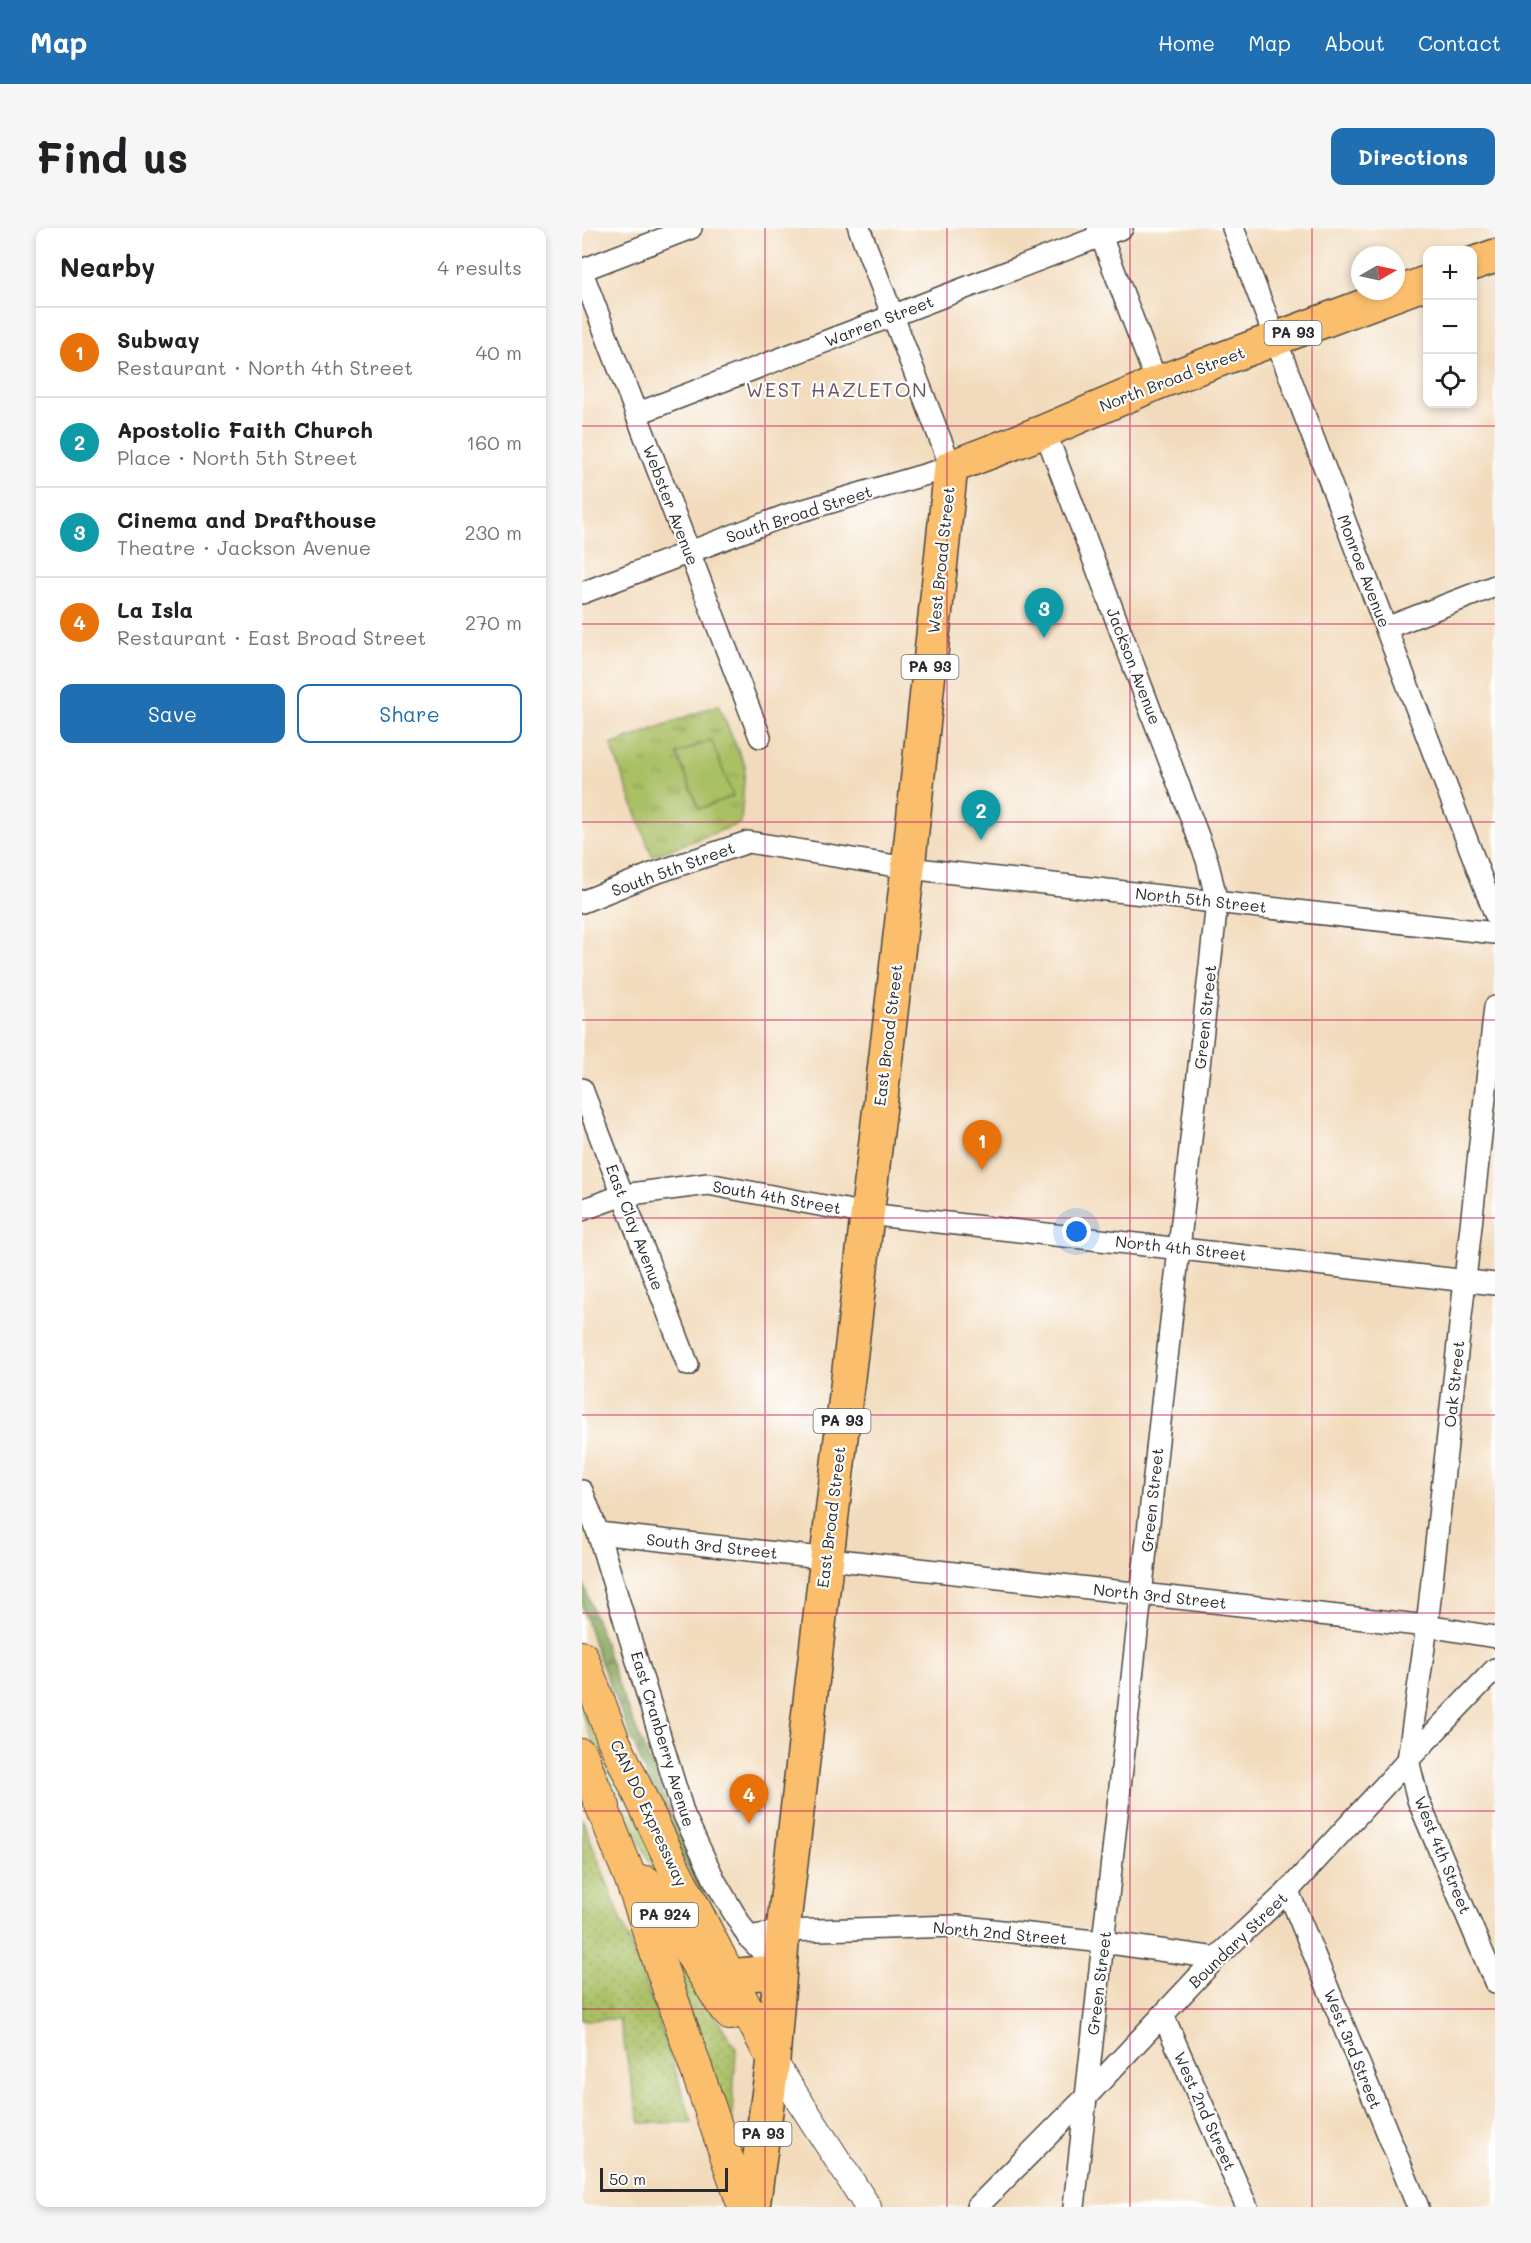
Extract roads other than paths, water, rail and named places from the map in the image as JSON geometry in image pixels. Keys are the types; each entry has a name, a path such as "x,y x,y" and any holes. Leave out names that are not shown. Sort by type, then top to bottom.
{"highway":[{"path":"1477,263 1495,256"},
{"name":"North Broad Street","path":"951,467 1045,431 1157,383 1423,284"},
{"name":"West Broad Street","path":"908,868 951,467"},
{"name":"East Broad Street","path":"773,2060 783,1931 908,868"},
{"path":"729,1976 779,1972"},
{"name":"PA 93","path":"753,2207 773,2060"}],"main road":[{"name":"CAN DO Expressway","path":"582,1657 613,1739 677,1874 773,2060"},
{"name":"CAN DO Expressway","path":"582,1755 594,1787 656,1901 724,2007 773,2060"},
{"path":"594,1787 630,1877 744,2207"}],"street":[{"path":"582,271 691,228"},
{"path":"859,228 951,467"},
{"name":"Warren Street","path":"636,414 892,316 1100,232 1122,228"},
{"name":"Monroe Avenue","path":"1233,228 1493,901"},
{"path":"1100,232 1157,383"},
{"name":"Webster Avenue","path":"582,271 760,737"},
{"name":"Jackson Avenue","path":"1045,431 1208,860 1217,902"},
{"name":"South Broad Street","path":"582,593 787,515 951,467"},
{"path":"1386,628 1495,586"},
{"name":"South 5th Street","path":"582,902 652,874 748,842 908,868"},
{"name":"North 5th Street","path":"908,868 1495,933"},
{"name":"Green Street","path":"1074,2207 1217,902"},
{"name":"Oak Street","path":"1408,1760 1427,1626 1495,1007"},
{"name":"East Clay Avenue","path":"582,1089 688,1365"},
{"name":"South 4th Street","path":"582,1210 623,1196 708,1184 867,1214"},
{"name":"North 4th Street","path":"867,1214 1495,1284"},
{"name":"East Cranberry Avenue","path":"582,1491 598,1533 684,1815 716,1881 748,1937 779,1972"},
{"name":"South 3rd Street","path":"598,1533 826,1559"},
{"name":"North 3rd Street","path":"826,1559 1427,1626 1495,1636"},
{"name":"Boundary Street","path":"977,2207 1085,2098 1216,1958 1288,1891 1495,1669"},
{"name":"West 4th Street","path":"1408,1760 1418,1800 1493,1970"},
{"name":"West 3rd Street","path":"1288,1891 1418,2207"},
{"name":"North 2nd Street","path":"748,1937 783,1931 957,1926 1104,1942 1216,1958"},
{"name":"West 2nd Street","path":"1163,2015 1247,2207"},
{"path":"773,2060 868,2207"}],"place":[{"name":"Cinema and Drafthouse","path":"1044,638"},
{"name":"Apostolic Faith Church","path":"981,840"},
{"name":"Subway","path":"982,1170"},
{"name":"La Isla","path":"749,1824"}],"district":[{"name":"WEST HAZLETON","path":"837,390"}]}
